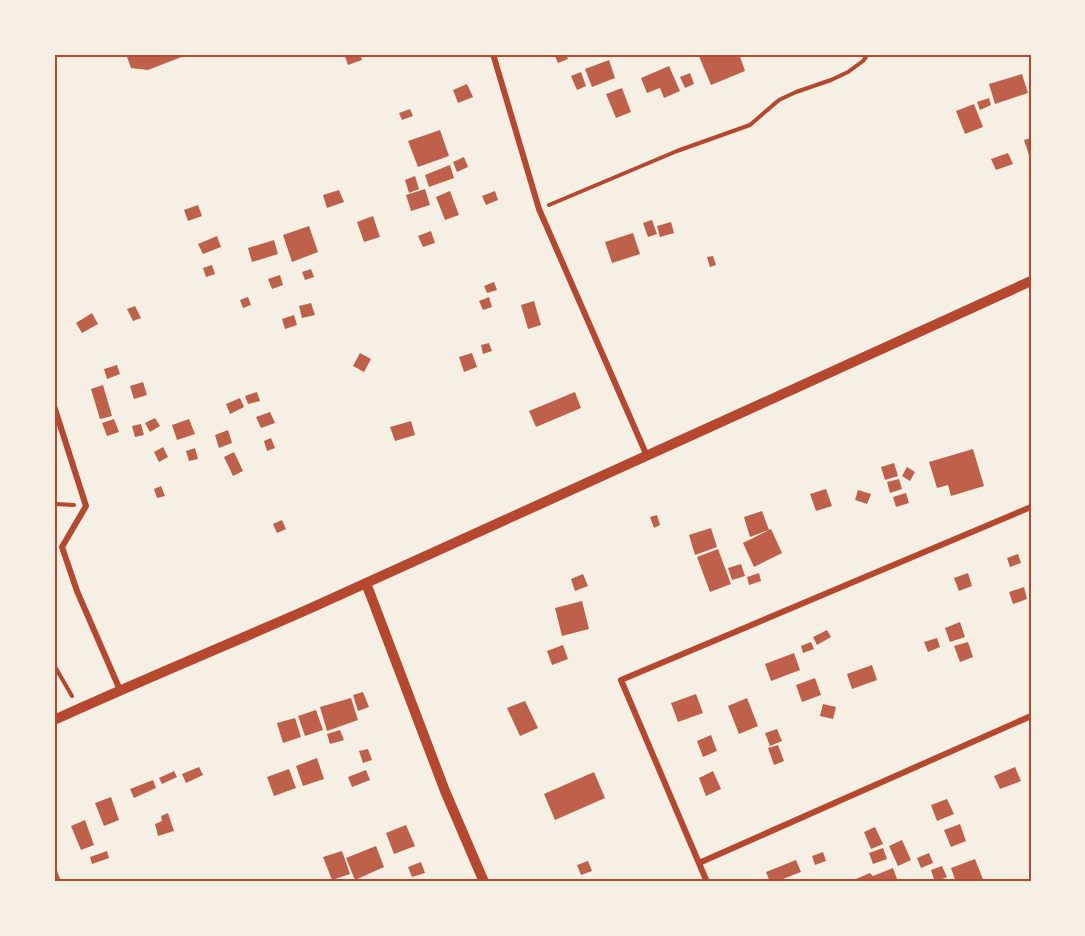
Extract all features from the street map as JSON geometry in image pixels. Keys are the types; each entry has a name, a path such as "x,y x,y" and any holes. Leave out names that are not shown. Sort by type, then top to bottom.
{"street":[{"path":"494,54 539,209 647,456"},
{"path":"54,720 366,583 1031,281"},
{"path":"54,406 86,506 62,547 77,591 120,690"},
{"path":"707,882 621,680 1031,507"},
{"path":"366,583 445,791 484,882"},
{"path":"699,863 1031,716"}],"path":[{"path":"539,209 677,151 750,125 779,100 848,72 863,61 868,54"},
{"path":"54,665 80,708"}],"building":[{"path":"126,54 183,54 184,56 148,70 131,68"},
{"path":"344,54 360,54 362,60 348,65"},
{"path":"554,54 566,54 568,59 558,63"},
{"path":"698,54 739,54 745,71 711,85"},
{"path":"609,60 615,78 592,87 585,69"},
{"path":"669,66 680,91 664,98 660,88 647,93 641,78"},
{"path":"581,72 586,86 577,90 571,76"},
{"path":"690,73 694,84 685,88 680,77"},
{"path":"1022,74 1028,93 995,104 989,84"},
{"path":"467,84 473,97 458,103 453,90"},
{"path":"622,88 631,112 616,118 606,94"},
{"path":"989,98 991,105 980,110 977,102"},
{"path":"974,104 983,127 965,134 956,111"},
{"path":"410,109 413,116 402,120 399,113"},
{"path":"440,130 449,156 418,167 408,141"},
{"path":"1031,138 1031,155 1029,155 1024,140"},
{"path":"1008,153 1013,164 996,170 991,159"},
{"path":"464,157 468,167 457,172 453,162"},
{"path":"450,165 454,178 429,187 425,175"},
{"path":"415,176 419,189 409,193 405,180"},
{"path":"425,189 430,205 411,211 406,195"},
{"path":"339,190 344,202 327,208 323,195"},
{"path":"450,191 459,215 445,220 436,197"},
{"path":"495,191 498,200 486,205 482,196"},
{"path":"198,205 202,216 188,221 184,210"},
{"path":"373,216 380,237 364,242 357,222"},
{"path":"652,220 657,234 648,237 643,223"},
{"path":"671,222 674,233 660,237 657,226"},
{"path":"309,226 318,252 292,262 283,235"},
{"path":"431,231 435,243 423,247 418,236"},
{"path":"633,233 640,254 612,263 605,242"},
{"path":"217,236 221,247 203,254 198,244"},
{"path":"274,240 278,254 252,262 248,248"},
{"path":"713,256 716,265 710,267 707,257"},
{"path":"212,265 215,274 206,277 203,268"},
{"path":"311,269 314,277 305,280 302,272"},
{"path":"280,275 283,285 272,289 268,279"},
{"path":"494,282 497,290 487,293 484,286"},
{"path":"248,297 251,305 243,308 240,300"},
{"path":"489,297 492,307 483,310 479,301"},
{"path":"534,301 541,325 528,329 521,305"},
{"path":"311,303 315,315 302,318 299,306"},
{"path":"135,306 141,318 133,321 127,309"},
{"path":"92,313 98,324 82,333 76,323"},
{"path":"294,315 297,325 285,329 282,319"},
{"path":"489,343 492,351 483,354 481,345"},
{"path":"360,353 371,359 364,372 353,366"},
{"path":"472,353 477,367 464,372 459,357"},
{"path":"117,365 120,374 107,379 104,369"},
{"path":"143,382 147,395 134,399 130,386"},
{"path":"103,385 112,416 100,419 91,389"},
{"path":"257,392 260,401 248,404 245,396"},
{"path":"575,392 581,408 536,427 529,411"},
{"path":"240,398 244,407 230,414 226,404"},
{"path":"270,412 275,423 261,428 256,417"},
{"path":"155,418 160,426 150,432 145,423"},
{"path":"114,419 119,432 107,436 102,423"},
{"path":"189,419 195,434 177,440 172,425"},
{"path":"411,421 415,435 395,441 390,427"},
{"path":"141,424 144,435 135,437 132,426"},
{"path":"228,430 232,443 219,448 215,435"},
{"path":"271,438 275,448 267,451 264,441"},
{"path":"163,447 168,457 159,462 154,452"},
{"path":"195,448 198,459 189,461 186,451"},
{"path":"973,449 984,486 951,496 948,485 937,488 929,462"},
{"path":"234,452 243,471 233,476 224,457"},
{"path":"894,463 898,476 885,480 881,467"},
{"path":"907,467 915,472 910,481 902,476"},
{"path":"899,479 902,489 890,493 887,482"},
{"path":"161,486 165,496 157,498 154,489"},
{"path":"826,489 832,506 816,511 810,494"},
{"path":"858,490 871,494 867,504 855,500"},
{"path":"906,493 909,503 896,507 893,497"},
{"path":"762,511 769,530 750,537 744,517"},
{"path":"657,515 660,525 654,528 650,517"},
{"path":"282,520 286,529 277,533 273,524"},
{"path":"711,528 717,547 695,555 689,535"},
{"path":"771,529 782,553 754,567 743,543"},
{"path":"718,549 731,584 710,592 697,557"},
{"path":"1018,554 1021,563 1010,567 1007,558"},
{"path":"741,564 745,576 732,580 728,568"},
{"path":"759,573 761,581 749,585 747,577"},
{"path":"968,573 972,586 959,591 954,578"},
{"path":"583,574 588,586 575,591 571,579"},
{"path":"1024,587 1027,599 1013,604 1009,592"},
{"path":"582,601 589,629 562,636 555,608"},
{"path":"960,622 965,637 950,642 945,628"},
{"path":"827,630 831,637 817,645 813,637"},
{"path":"937,638 940,647 928,652 924,642"},
{"path":"811,642 814,649 803,653 801,646"},
{"path":"968,642 973,657 960,662 954,646"},
{"path":"563,645 568,659 552,665 547,651"},
{"path":"794,653 800,670 771,681 765,664"},
{"path":"872,665 877,680 852,689 847,674"},
{"path":"815,678 821,695 802,702 796,685"},
{"path":"363,692 369,707 358,711 353,695"},
{"path":"696,694 703,713 678,722 671,703"},
{"path":"351,698 358,720 327,731 320,707"},
{"path":"747,698 758,726 739,734 728,706"},
{"path":"525,701 538,728 520,736 507,708"},
{"path":"823,704 836,707 833,719 820,716"},
{"path":"316,710 323,730 305,736 298,716"},
{"path":"295,718 301,737 283,743 277,723"},
{"path":"777,729 782,741 770,746 765,733"},
{"path":"340,730 344,740 330,744 327,734"},
{"path":"711,735 717,751 703,757 697,741"},
{"path":"778,745 784,761 774,765 768,748"},
{"path":"368,749 372,760 363,763 359,751"},
{"path":"317,758 324,779 303,786 296,766"},
{"path":"199,767 203,775 186,783 182,774"},
{"path":"1015,767 1021,781 1000,789 994,776"},
{"path":"289,769 296,788 274,796 267,777"},
{"path":"366,770 370,780 352,787 348,777"},
{"path":"174,771 177,777 162,784 159,778"},
{"path":"713,771 721,789 706,796 699,778"},
{"path":"594,772 605,798 555,820 544,794"},
{"path":"153,780 156,788 134,798 130,789"},
{"path":"111,797 119,820 104,826 95,803"},
{"path":"947,799 954,814 937,821 931,805"},
{"path":"168,813 174,831 158,836 155,824 162,821 161,816"},
{"path":"85,820 94,845 81,850 71,826"},
{"path":"960,824 966,841 951,847 944,830"},
{"path":"406,825 415,846 394,854 386,833"},
{"path":"875,827 883,844 871,849 864,832"},
{"path":"902,840 911,860 898,866 889,846"},
{"path":"376,846 384,867 355,880 346,858"},
{"path":"883,848 887,859 873,864 869,853"},
{"path":"107,851 109,858 92,864 90,857"},
{"path":"342,851 350,874 332,880 323,857"},
{"path":"823,852 826,861 815,865 812,856"},
{"path":"929,853 933,863 921,868 917,858"},
{"path":"975,859 984,882 956,882 951,868"},
{"path":"796,860 801,872 770,882 766,872"},
{"path":"588,861 592,871 581,875 577,865"},
{"path":"421,862 425,873 412,877 408,867"},
{"path":"942,866 947,877 935,882 931,870"},
{"path":"54,868 56,868 61,881 54,882"},
{"path":"893,868 898,882 858,882 856,879 870,873 873,876"}]}
